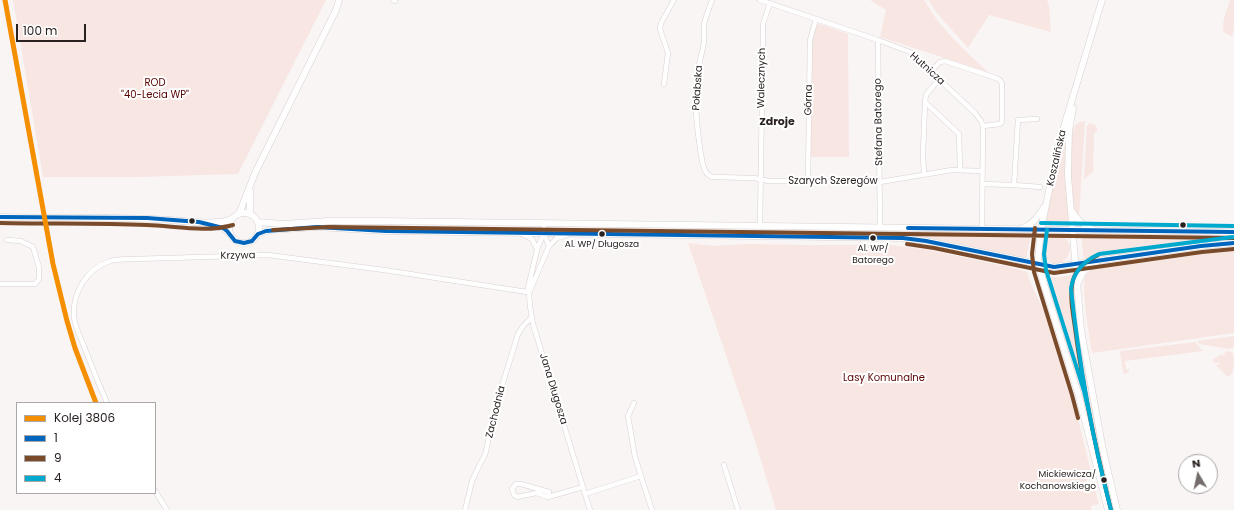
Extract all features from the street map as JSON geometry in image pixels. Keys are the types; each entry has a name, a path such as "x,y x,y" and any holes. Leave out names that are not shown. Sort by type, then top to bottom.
{"main road":[{"path":"0,217 160,219 199,222 223,222 231,219 238,214 241,209 255,173 336,10 339,0"},
{"path":"336,10 344,0"},
{"name":"Koszalińska","path":"1102,0 1059,143 1041,230 1039,264 1078,392 1108,510"},
{"name":"Koszalińska","path":"1076,89 1070,123 1068,176 1077,288 1085,354 1108,473 1117,510"},
{"path":"250,214 249,205 251,186"},
{"path":"1018,229 1030,224 1037,218 1047,200"},
{"path":"1070,209 1083,225 1099,230"},
{"path":"238,214 250,214 255,217 258,222 258,234"},
{"path":"229,234 231,219"},
{"path":"258,222 284,224 328,221 1234,232"},
{"path":"199,222 223,228 235,241 244,243 252,241 258,234 269,230 318,228 367,231 469,233 911,239 935,242 1054,267 1234,243"},
{"path":"469,233 470,223"},
{"path":"726,236 727,226"},
{"path":"1077,288 1083,272 1100,260"},
{"path":"1099,475 1108,473"}],"street":[{"path":"664,84 668,53 660,29 661,23 674,0"},
{"name":"Połabska","path":"708,176 703,165 698,138 696,123 696,96 698,70 704,41 704,22 712,0"},
{"name":"Hutnicza","path":"760,0 910,52 975,113 983,126"},
{"name":"Walecznych","path":"760,226 763,33 770,3"},
{"name":"Górna","path":"808,181 810,40 816,19"},
{"name":"Stefana Batorego","path":"878,40 880,228"},
{"path":"931,71 940,62 945,61 996,78 1001,81 1002,84 1002,122 1000,124 983,126 982,229"},
{"path":"924,174 924,102 926,95 939,79"},
{"path":"924,102 959,134 960,170"},
{"path":"1014,185 1018,120 1037,119"},
{"name":"Szarych Szeregów","path":"708,176 754,178 761,180 880,182 952,170 982,171"},
{"path":"982,184 1040,187"},
{"path":"544,224 544,234 549,246"},
{"path":"518,233 532,239 537,249"},
{"path":"528,292 537,249 544,234"},
{"path":"528,292 549,246 559,236 569,234"},
{"path":"0,284 35,284 39,279 39,267 33,247 21,241 7,240"},
{"name":"Krzywa","path":"107,402 75,322 74,309 77,295 84,281 95,270 110,262 135,259 268,255 384,270 528,292"},
{"name":"Jana Długosza","path":"528,292 532,317 590,510"},
{"name":"Zachodnia","path":"465,510 472,481 478,466 485,455 497,402 518,334 523,326 532,317"},
{"path":"634,403 628,416 635,457 652,510"},
{"path":"724,465 738,510"},
{"path":"585,494 641,476"},
{"path":"548,497 549,492 521,484 515,485 512,489 512,493 517,497 536,493 548,497 583,487"},
{"path":"156,493 167,510"}],"green space":[{"name":"ROD \"40-Lecia WP\"","path":"13,0 326,0 238,174 139,177 43,177"},
{"path":"870,0 924,0 937,20 961,47 988,72 880,37 886,10"},
{"path":"929,0 1047,0 1049,6 1051,32 989,15 968,48 935,11"},
{"path":"1230,0 1234,0 1234,29 1232,36 1225,33 1223,30 1224,17"},
{"path":"820,24 848,34 849,157 811,157 812,39 817,25"},
{"path":"1069,116 1069,223 1046,222 1060,148"},
{"path":"1085,121 1079,219 1073,207 1072,198 1071,143 1075,126 1080,122"},
{"path":"1089,123 1095,125 1098,130 1094,134 1093,172 1084,179 1087,126"},
{"path":"893,230 982,231 1031,234 1026,259 943,241 893,235"},
{"path":"1150,233 1199,234 1199,244 1084,260 1081,235"},
{"path":"1203,234 1234,234 1234,241 1203,244"},
{"path":"1056,235 1066,239 1070,249 1066,259 1056,263 1046,259 1042,249 1046,239"},
{"name":"Lasy Komunalne","path":"688,243 713,246 746,244 892,245 929,250 1027,272 1031,284 1049,321 1071,390 1092,476 1084,482 1086,486 1094,485 1099,504 1091,506 1092,510 776,510 756,444"},
{"path":"1234,250 1234,333 1092,353 1084,289 1084,280 1089,272 1096,268"},
{"path":"1074,274 1082,349 1089,389 1080,391 1045,277 1060,277"},
{"path":"1234,336 1234,347 1229,349 1199,344 1197,341"},
{"path":"1195,342 1203,351 1125,361 1126,369 1129,369 1129,371 1128,373 1124,374 1123,372 1121,351"},
{"path":"1228,351 1234,353 1232,356 1234,356 1234,365 1233,371 1228,377 1222,372 1223,369 1221,371 1216,365 1220,364 1220,362 1214,363 1212,360 1222,354 1225,356 1224,353"},
{"path":"1089,392 1104,468 1102,470 1100,469 1081,394"}],"rail line":[{"name":"3806","path":"5,0 53,264 75,348 96,402"}],"transit line":[{"name":"1","path":"0,217 147,218 199,222 223,228 235,241 244,243 252,241 258,234 266,231 317,227 386,231 903,238 926,241 1054,267 1201,246 1234,243"},
{"name":"9","path":"0,223 129,224 201,229 212,229 233,225"},
{"name":"4","path":"1041,223 1234,226"},
{"name":"9","path":"273,230 328,227 1234,238"},
{"name":"1","path":"908,228 1234,232"},
{"name":"9","path":"1035,228 1032,254 1034,272 1078,418"},
{"name":"4","path":"1047,230 1044,254 1046,270 1084,391 1090,416"},
{"name":"4","path":"1111,510 1092,428 1082,373 1071,289 1074,277 1084,264 1099,254 1233,237"},
{"name":"9","path":"907,244 934,248 1054,273 1202,252 1234,249"},
{"name":"9","path":"1098,255 1086,262 1077,271 1073,280 1071,298 1086,397 1111,510"}],"place":[{"name":"Al. WP/ Długosza","path":"602,234"},
{"name":"Al. WP/ Batorego","path":"873,238"},
{"name":"Mickiewicza/ Kochanowskiego","path":"1104,480"}],"district":[{"name":"Zdroje","path":"777,122"}]}
